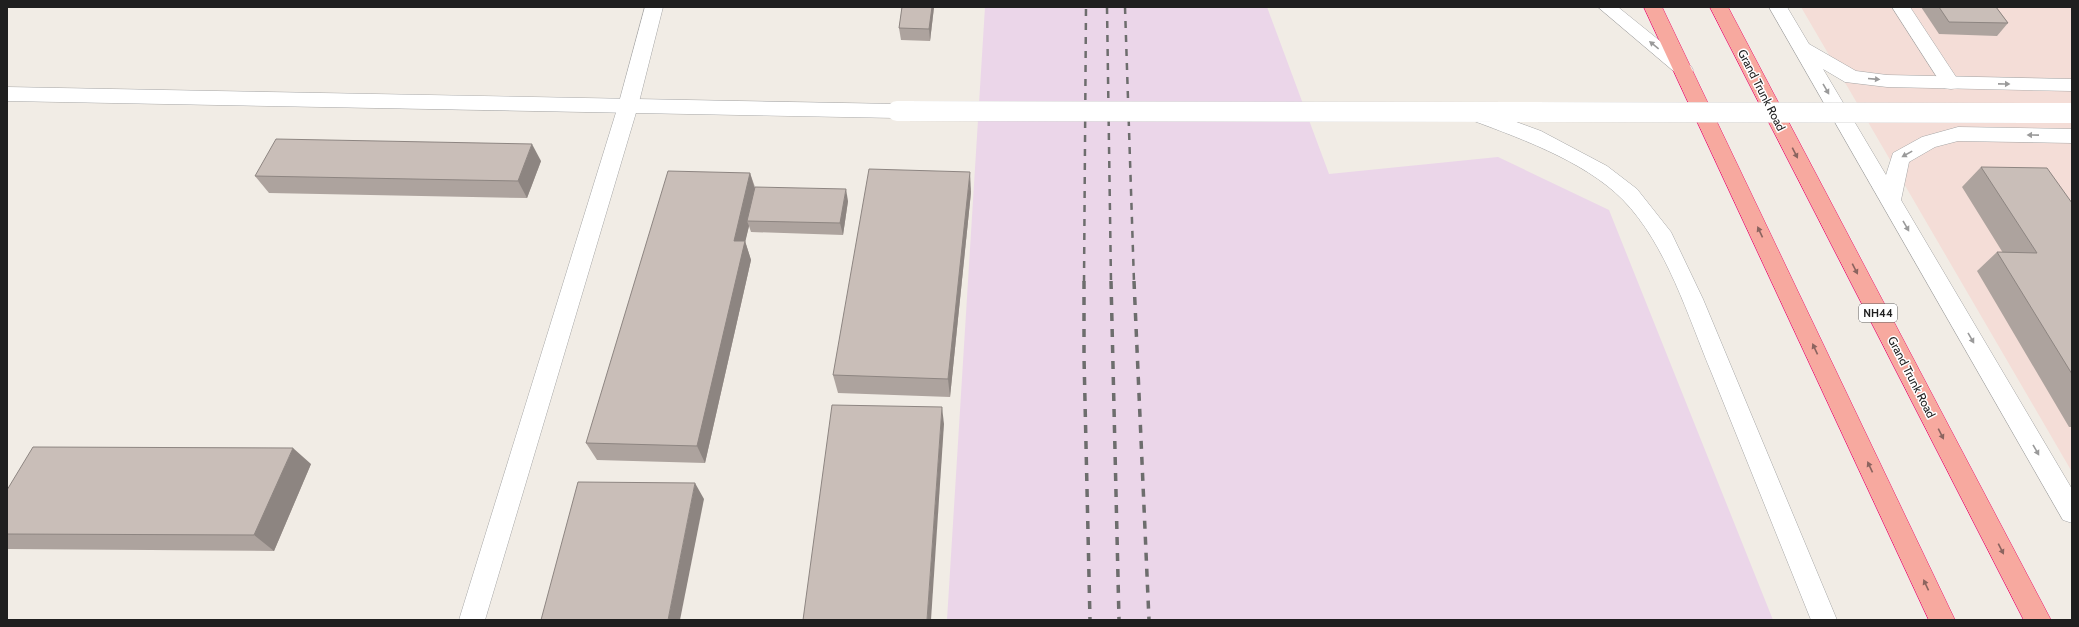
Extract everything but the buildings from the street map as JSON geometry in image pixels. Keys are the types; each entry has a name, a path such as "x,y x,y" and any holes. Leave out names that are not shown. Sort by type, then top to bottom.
{"highway":[{"path":"1654,7 1942,620"},
{"name":"Grand Trunk Road","path":"1719,7 2038,620"}],"street":[{"path":"472,620 628,106 654,7"},
{"path":"1607,7 1684,70"},
{"path":"1778,7 2072,512"},
{"path":"1901,7 1951,83"},
{"path":"1802,47 1852,77 1951,83 2072,85"},
{"path":"7,94 897,111 2072,113"},
{"path":"1470,112 1534,136 1569,153 1600,171 1630,194 1664,238 1692,299 1821,614"},
{"path":"1891,200 1900,158 1929,142 1958,134 2072,136"}],"shaded area":[{"path":"985,7 1267,7 1329,174 1498,157 1609,210 1773,620 947,620"},
{"path":"1801,7 2072,7 2072,472"}],"railway":[{"path":"1084,282 1086,7"},
{"path":"1107,7 1111,282"},
{"path":"1125,7 1134,282"},
{"path":"1111,281 1119,620"},
{"path":"1134,281 1149,620"},
{"path":"1084,282 1084,357 1090,620"}]}
